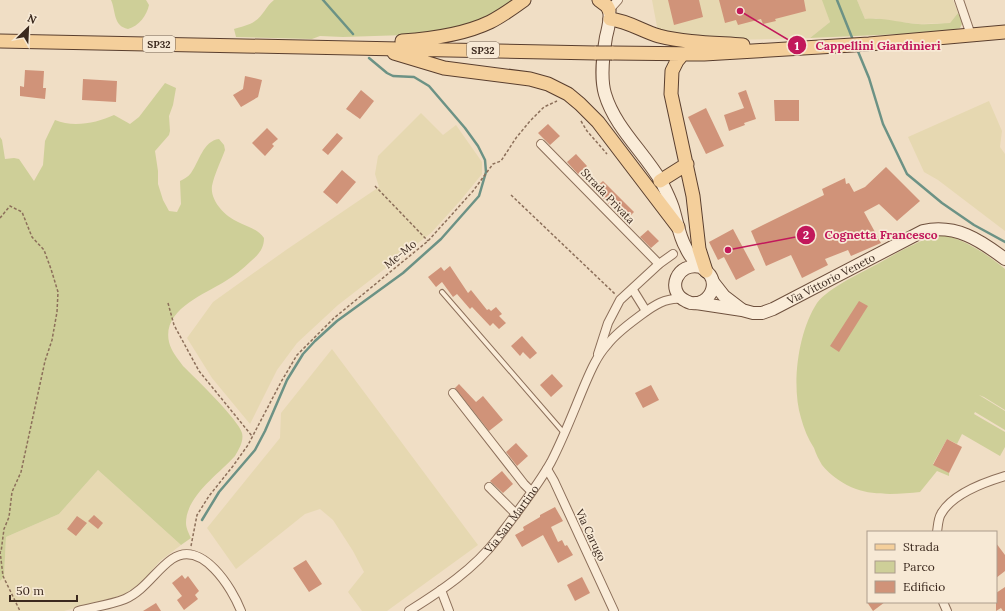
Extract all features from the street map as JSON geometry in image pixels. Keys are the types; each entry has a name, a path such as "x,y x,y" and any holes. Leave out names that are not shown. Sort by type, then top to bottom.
{"main road":[{"path":"318,47 321,43 327,41 395,42 459,33 490,22 524,0"},
{"path":"599,0 607,6 610,14 623,21 655,35 680,40 746,46 830,46"},
{"name":"SP32","path":"0,41 712,54 869,44 1005,32"},
{"path":"370,48 444,68 530,79 548,84 568,94 583,106 598,122 678,226"},
{"path":"682,54 672,71 671,90 673,107 694,202 699,249 704,269"},
{"path":"660,181 686,164"}],"street":[{"path":"618,0 610,14 605,43 603,63 603,83 605,93 616,118 660,181 671,203 684,245 691,256 711,276 713,282 724,296 742,310"},
{"path":"958,0 971,35"},
{"name":"Strada Privata","path":"541,144 659,264"},
{"name":"Via Vittorio Veneto","path":"742,310 753,313 773,309 923,231 932,229 952,230 962,234 985,245 1005,259"},
{"path":"684,245 684,260 681,271 676,278 677,292 682,299 687,302 742,310"},
{"path":"596,360 608,324 620,300 659,264 673,254"},
{"path":"681,271 691,266 704,269"},
{"path":"696,303 701,302 708,297 712,290 713,282"},
{"name":"Via San Martino","path":"662,302 676,283"},
{"path":"632,290 646,311"},
{"name":"Via San Martino","path":"409,611 441,590 480,560 516,514 547,469 596,360 606,345 646,311 662,302 672,299 682,299"},
{"path":"453,393 531,491"},
{"name":"Via Carugo","path":"547,469 554,481 614,611"},
{"path":"937,531 941,514 954,500 967,491 1005,476"},
{"path":"489,487 516,514"},
{"path":"78,611 126,598 145,585 172,559 180,555 190,554 207,562 235,595 241,611"},
{"path":"441,590 449,611"}],"lane":[{"path":"442,292 564,433"}],"path":[{"name":"Me-Mo","path":"190,554 197,516 209,496 233,466 252,436 297,355 334,318 428,241 473,191 493,164 501,161 516,138 544,107 557,102 562,103"},
{"path":"580,120 587,131 610,156"},
{"path":"375,186 428,241"},
{"path":"511,195 562,242 620,300"},
{"path":"0,218 10,206 22,212 32,237 44,250 58,292 52,340 45,361 21,472 12,492 9,517 4,529 0,551 3,576 20,611"},
{"path":"168,303 174,325 199,371 252,436"}],"shaded area":[{"path":"652,0 823,0 830,22 810,38 729,40 658,32"},
{"path":"857,0 953,0 958,13 950,23 919,24 876,18 865,19"},
{"path":"989,101 1002,131 1000,147 1005,154 1005,231 938,180 924,172 908,137"},
{"path":"421,113 443,135 456,125 482,162 482,174 431,233 338,305 297,343 277,370 250,424 212,378 187,338 213,302 379,187 375,174 378,156"},
{"path":"332,349 478,545 387,611 362,611 348,592 364,572 353,551 333,520 320,509 305,514 236,569 207,528 280,438 281,413"},
{"path":"98,470 181,545 160,561 141,583 123,595 64,611 0,611 0,581 4,577 6,537 59,514"}],"green space":[{"path":"111,0 146,0 149,5 142,20 132,28 128,29 120,25 117,21"},
{"path":"274,0 517,0 497,15 464,26 406,35 343,37 320,36 312,39 236,37 234,29 248,25 255,21"},
{"path":"822,0 857,0 865,19 922,24 950,23 958,13 963,22 960,28 946,32 810,38 830,22"},
{"path":"165,83 176,88 173,105 169,116 170,131 169,135 155,151 158,184 163,200 169,211 177,212 181,204 180,181 191,173 205,148 209,144 219,139 224,145 225,150 213,182 213,197 219,207 228,216 256,230 264,238 262,249 242,270 186,305 178,312 168,331 170,345 179,361 225,409 239,427 242,433 241,445 235,456 204,486 191,504 187,513 186,523 191,538 181,545 98,470 59,514 6,537 4,577 0,581 0,137 2,140 5,159 19,159 34,181 43,165 45,141 55,120 69,124 85,124 114,115 130,124 139,117"},
{"path":"944,235 961,241 976,249 1005,269 1005,410 979,395 1005,411 1005,430 975,412 974,414 1005,432 1005,447 1000,456 962,434 957,444 947,439 933,464 949,473 949,476 937,471 920,492 880,494 856,489 838,479 822,465 802,422 798,405 797,375 798,359 805,329 810,315 817,303 830,291 856,275 925,239"}],"building":[{"path":"668,0 699,0 703,17 674,25"},
{"path":"719,0 804,0 806,11 775,19 776,21 763,24 761,19 738,25 736,20 725,23"},
{"path":"25,70 44,71 43,88 46,88 45,99 20,96 20,86 24,87"},
{"path":"245,76 262,80 258,97 241,107 233,95 243,89"},
{"path":"83,79 117,81 116,102 82,100"},
{"path":"361,90 374,101 360,119 346,109"},
{"path":"746,90 756,119 744,123 745,125 729,131 724,115 744,108 738,93"},
{"path":"774,100 799,100 799,121 775,121"},
{"path":"706,108 724,146 706,154 688,117"},
{"path":"548,124 560,136 550,145 538,133"},
{"path":"267,128 278,139 272,144 274,146 265,156 252,143"},
{"path":"337,133 343,138 328,155 322,150"},
{"path":"576,154 587,166 578,174 567,162"},
{"path":"886,167 920,201 897,221 879,204 864,212 881,243 851,256 848,250 825,259 828,265 802,278 791,255 766,266 751,231 824,195 822,189 845,178 846,184 849,183 854,192 865,187"},
{"path":"342,170 356,182 337,204 323,192"},
{"path":"603,181 634,212 625,221 594,189"},
{"path":"733,229 755,270 736,280 724,257 718,260 709,242"},
{"path":"648,230 659,241 651,248 640,237"},
{"path":"450,266 468,293 471,290 487,310 489,309 491,311 496,307 502,314 499,316 506,323 499,329 493,323 490,326 472,307 470,309 457,294 453,297 442,282 436,287 428,277 441,267 444,271"},
{"path":"859,301 868,306 839,352 830,346"},
{"path":"522,336 537,353 530,359 523,352 520,356 511,346"},
{"path":"552,374 563,386 551,397 540,385"},
{"path":"459,384 476,402 483,396 503,420 489,431 455,388"},
{"path":"651,385 659,400 643,408 635,393"},
{"path":"947,439 962,447 949,473 933,465"},
{"path":"516,443 528,456 517,466 506,452"},
{"path":"502,471 513,484 503,493 490,481"},
{"path":"555,507 563,521 551,527 558,542 562,540 573,555 558,563 543,535 522,547 515,535 524,530 523,527 540,517 540,515"},
{"path":"94,515 103,523 98,529 88,521"},
{"path":"77,516 87,523 76,536 67,529"},
{"path":"997,544 1005,555 1005,571 997,577"},
{"path":"306,560 322,584 309,592 293,568"},
{"path":"182,575 185,579 188,576 199,591 195,595 198,599 184,610 177,600 182,596 172,583"},
{"path":"582,577 590,593 575,601 567,585"},
{"path":"1005,587 1005,611 1001,608 996,611 997,592"},
{"path":"156,603 161,611 143,611"},
{"path":"868,603 884,603 873,611"}],"waterway":[{"path":"323,0 353,34"},
{"path":"837,0 853,40"},
{"path":"857,49 869,78 883,124 907,174 942,203 974,225 1005,242"},
{"path":"202,520 219,492 255,450 287,380 303,354 337,321 403,273 441,239 479,196 486,172 485,160 478,146 465,128 429,86 414,77 393,76 369,58"}],"place":[{"name":"Cappellini Giardinieri","path":"740,11"},
{"name":"Cognetta Francesco","path":"728,250"}]}
